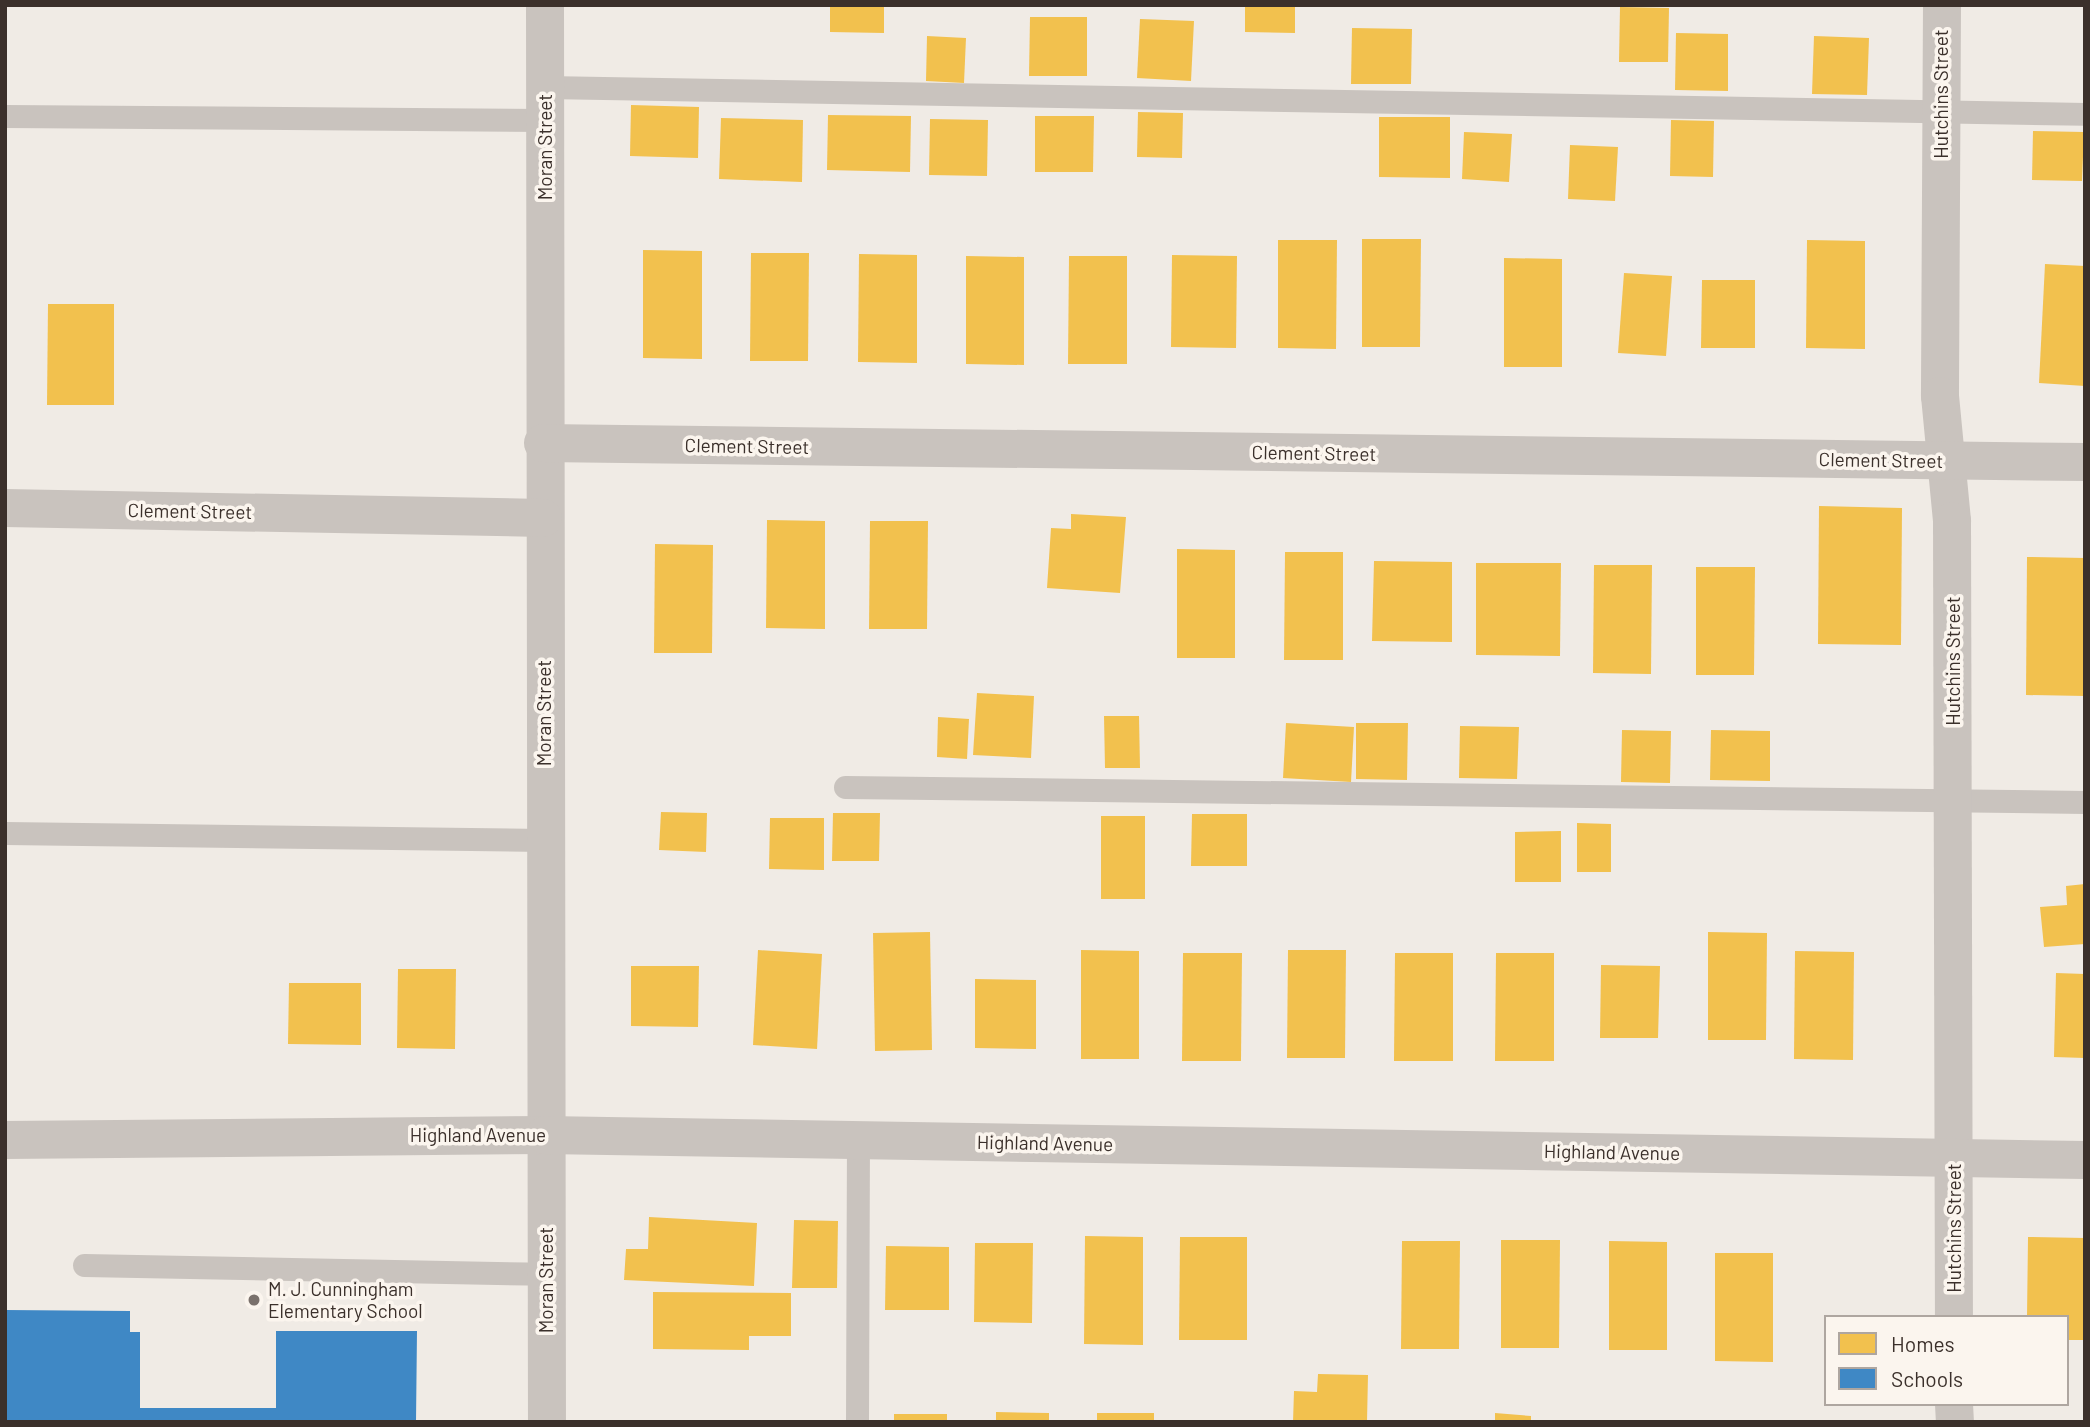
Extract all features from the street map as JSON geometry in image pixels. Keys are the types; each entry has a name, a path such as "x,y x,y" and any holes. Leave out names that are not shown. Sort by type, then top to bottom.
{"street":[{"name":"Moran Street","path":"545,5 542,443 547,1422"},
{"name":"Hutchins Street","path":"1941,5 1940,396 1952,521 1954,1315"},
{"name":"Clement Street","path":"542,443 2085,463"},
{"name":"Clement Street","path":"5,508 543,518"},
{"name":"Highland Avenue","path":"5,1140 545,1135 2085,1160"}],"lane":[{"path":"5,116 545,103 2085,114"},
{"path":"845,787 2085,802"},
{"path":"5,833 544,840"},
{"path":"857,1422 858,1140"},
{"path":"84,1265 547,1274"}],"building: Homes":[{"path":"830,5 884,5 884,33 830,32"},
{"path":"1245,5 1295,5 1295,33 1245,32"},
{"path":"1620,7 1669,8 1668,62 1619,62"},
{"path":"1030,17 1087,17 1087,76 1029,76"},
{"path":"1140,19 1194,21 1191,81 1137,78"},
{"path":"1352,28 1412,29 1411,84 1351,84"},
{"path":"1676,33 1728,34 1728,91 1675,90"},
{"path":"927,36 966,38 964,83 926,81"},
{"path":"1814,36 1869,38 1867,95 1812,94"},
{"path":"631,105 699,107 698,158 630,156"},
{"path":"1138,112 1183,113 1182,158 1137,157"},
{"path":"828,115 911,116 910,172 827,170"},
{"path":"1035,116 1094,116 1093,172 1035,172"},
{"path":"1379,117 1450,117 1450,178 1379,177"},
{"path":"721,118 803,120 802,182 719,179"},
{"path":"930,119 988,120 987,176 929,175"},
{"path":"1671,120 1714,121 1713,177 1670,176"},
{"path":"2033,131 2084,132 2082,181 2032,180"},
{"path":"1464,132 1512,134 1509,182 1462,179"},
{"path":"1570,145 1618,147 1615,201 1568,199"},
{"path":"1362,239 1421,239 1420,347 1362,347"},
{"path":"1278,240 1337,240 1336,349 1278,348"},
{"path":"1807,240 1865,241 1865,349 1806,348"},
{"path":"643,250 702,251 702,359 643,358"},
{"path":"751,253 809,253 808,361 750,361"},
{"path":"859,254 917,255 917,363 858,362"},
{"path":"1172,255 1237,256 1236,348 1171,347"},
{"path":"966,256 1024,257 1024,365 966,364"},
{"path":"1069,256 1127,256 1127,364 1068,364"},
{"path":"1504,258 1562,259 1562,367 1504,367"},
{"path":"2045,264 2085,266 2085,386 2039,383"},
{"path":"1624,273 1672,276 1666,356 1618,353"},
{"path":"1702,280 1755,280 1755,348 1701,348"},
{"path":"48,304 114,304 114,405 47,405"},
{"path":"1819,506 1902,508 1901,645 1818,644"},
{"path":"1071,514 1126,517 1120,593 1047,588 1051,528 1071,529"},
{"path":"767,520 825,521 825,629 766,628"},
{"path":"870,521 928,521 927,629 869,629"},
{"path":"655,544 713,545 712,653 654,653"},
{"path":"1177,549 1235,550 1235,658 1177,658"},
{"path":"1285,552 1343,552 1343,660 1284,660"},
{"path":"2027,557 2085,558 2085,696 2026,695"},
{"path":"1374,561 1452,562 1452,642 1372,641"},
{"path":"1476,563 1561,563 1560,656 1476,655"},
{"path":"1594,565 1652,565 1651,674 1593,673"},
{"path":"1696,567 1755,567 1754,675 1696,675"},
{"path":"977,693 1034,696 1031,758 973,755"},
{"path":"1104,716 1139,716 1140,768 1105,768"},
{"path":"938,717 969,719 967,759 937,757"},
{"path":"1286,723 1354,727 1351,782 1283,778"},
{"path":"1356,723 1408,723 1407,780 1356,779"},
{"path":"1460,726 1519,727 1517,779 1459,778"},
{"path":"1622,730 1671,731 1670,783 1621,782"},
{"path":"1711,730 1770,731 1770,781 1710,780"},
{"path":"661,812 707,813 706,852 659,850"},
{"path":"833,813 880,813 879,861 832,861"},
{"path":"1192,814 1247,814 1247,866 1191,866"},
{"path":"1101,816 1145,816 1145,899 1101,899"},
{"path":"770,818 824,818 824,870 769,869"},
{"path":"1577,823 1611,824 1611,872 1577,872"},
{"path":"1561,831 1561,882 1515,882 1515,832"},
{"path":"2085,884 2085,944 2044,947 2040,907 2067,905 2066,886"},
{"path":"930,932 932,1050 875,1051 873,933"},
{"path":"1708,932 1767,933 1766,1040 1708,1040"},
{"path":"758,950 822,954 817,1049 753,1045"},
{"path":"1081,950 1139,951 1139,1059 1081,1059"},
{"path":"1288,950 1346,950 1345,1058 1287,1058"},
{"path":"1795,951 1854,952 1853,1060 1794,1059"},
{"path":"1183,953 1242,953 1241,1061 1182,1061"},
{"path":"1395,953 1453,953 1453,1061 1394,1061"},
{"path":"1496,953 1554,953 1554,1061 1495,1061"},
{"path":"1601,965 1660,966 1658,1038 1600,1038"},
{"path":"631,966 699,966 698,1027 631,1026"},
{"path":"398,969 456,969 455,1049 397,1048"},
{"path":"2056,973 2085,974 2085,1058 2054,1057"},
{"path":"975,979 1036,980 1036,1049 975,1048"},
{"path":"289,983 361,983 361,1045 288,1044"},
{"path":"649,1217 757,1223 754,1286 624,1280 626,1249 648,1249"},
{"path":"794,1220 838,1221 837,1288 792,1288"},
{"path":"1085,1236 1143,1237 1143,1345 1084,1344"},
{"path":"1180,1237 1247,1237 1247,1340 1179,1340"},
{"path":"2028,1237 2085,1238 2085,1340 2069,1340 2069,1315 2027,1315"},
{"path":"1501,1240 1560,1240 1559,1348 1501,1348"},
{"path":"1402,1241 1460,1241 1459,1349 1401,1349"},
{"path":"1609,1241 1667,1242 1667,1350 1609,1350"},
{"path":"975,1243 1033,1243 1032,1323 974,1322"},
{"path":"886,1246 949,1247 949,1310 885,1310"},
{"path":"1715,1253 1773,1253 1773,1362 1715,1361"},
{"path":"653,1292 791,1293 791,1336 749,1336 749,1350 653,1349"},
{"path":"1318,1374 1368,1375 1367,1422 1293,1422 1294,1391 1317,1392"},
{"path":"996,1412 1049,1413 1049,1422 996,1422"},
{"path":"1097,1413 1154,1413 1154,1422 1097,1422"},
{"path":"1495,1413 1531,1416 1531,1422 1495,1422"},
{"path":"894,1414 947,1414 947,1422 894,1422"}],"building: Schools":[{"path":"5,1310 130,1311 130,1332 140,1332 140,1408 276,1408 276,1331 417,1331 416,1422 5,1422"}],"place":[{"name":"M. J. Cunningham Elementary School","path":"254,1300"}]}
